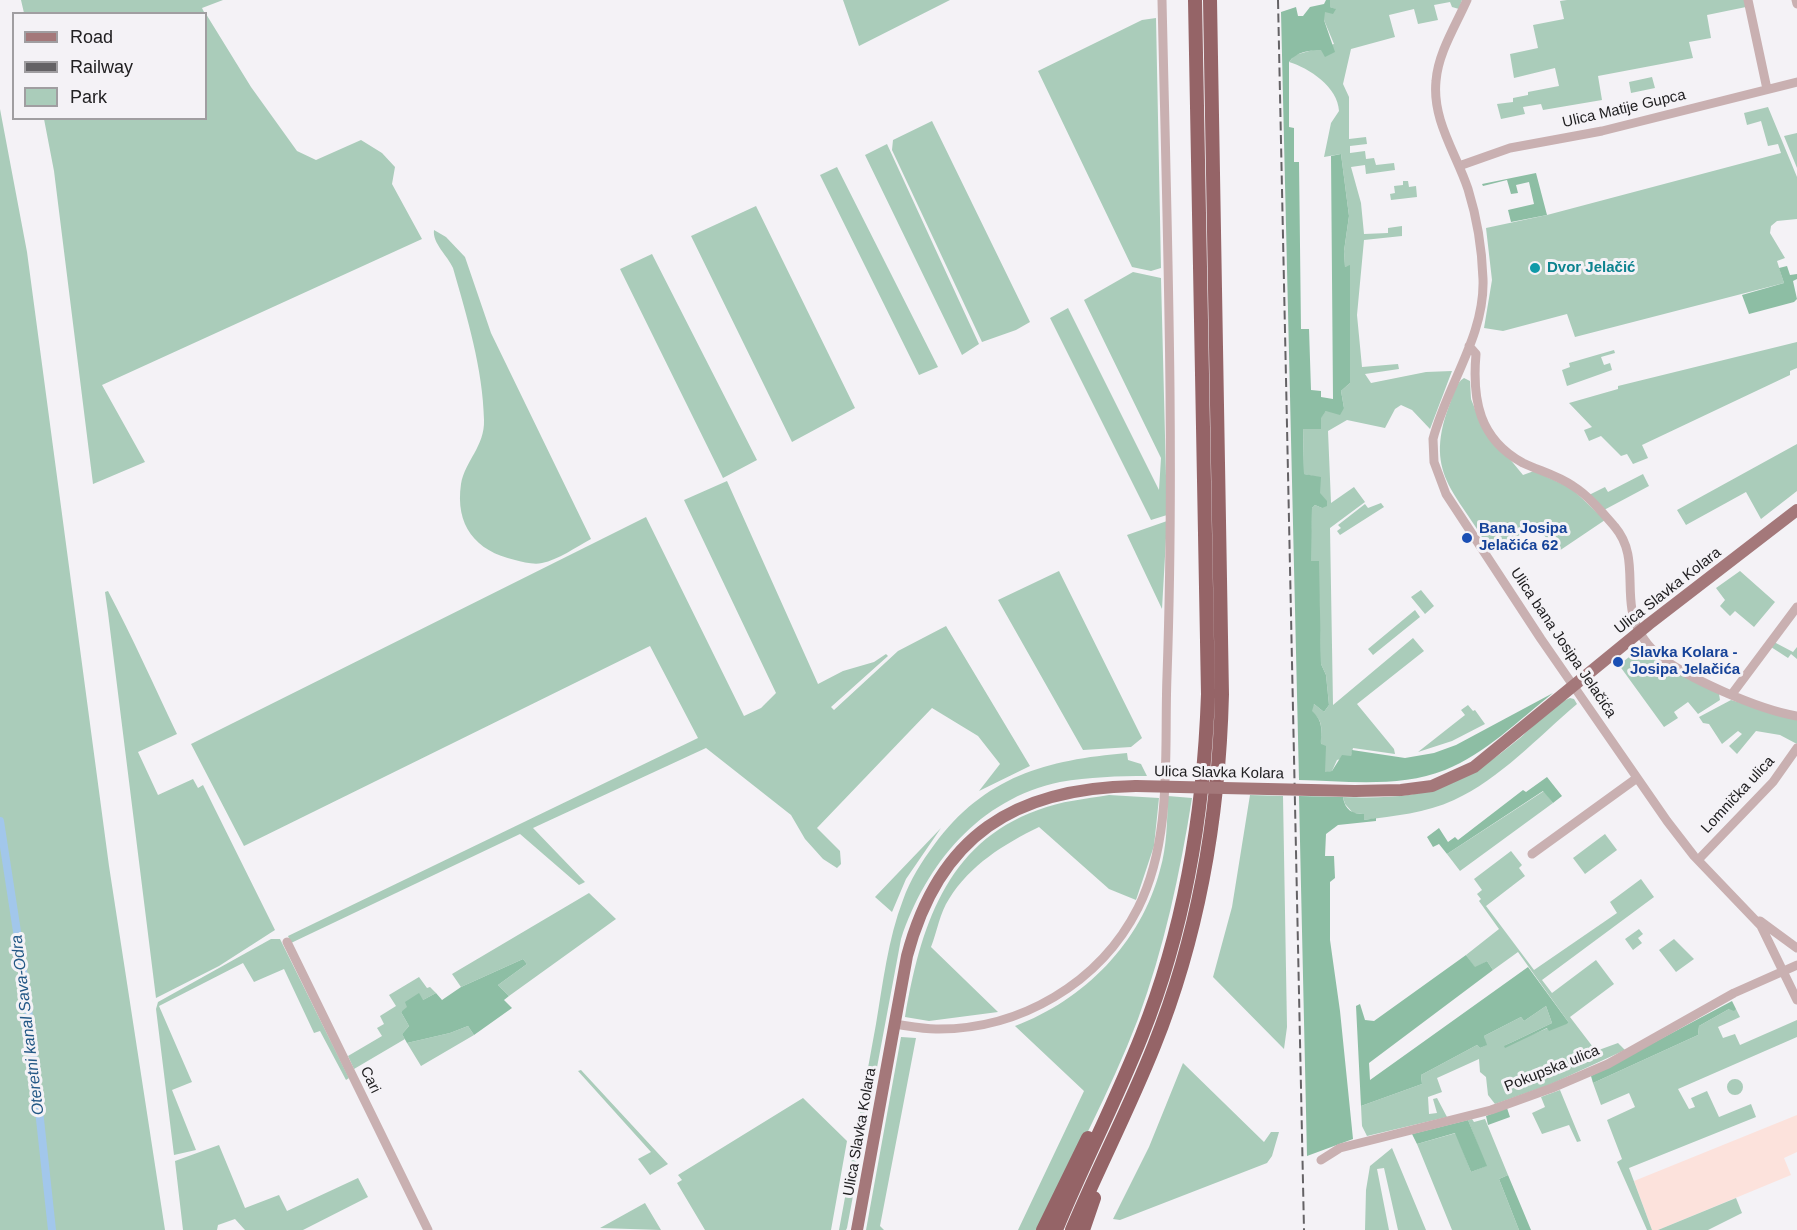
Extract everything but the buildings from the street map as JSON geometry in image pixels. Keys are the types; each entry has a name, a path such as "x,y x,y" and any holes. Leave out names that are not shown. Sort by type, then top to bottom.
{"highway":[{"path":"1056,1230 1143,1034 1178,929 1193,860 1204,766 1207,639 1195,0"},
{"path":"1072,1230 1154,1045 1176,982 1197,907 1216,796 1222,694 1210,0"},
{"path":"1043,1230 1057,1196 1103,1110 1118,1092"},
{"path":"1083,1230 1110,1159 1110,1145"}],"main road":[{"name":"Ulica Slavka Kolara","path":"857,1230 907,956 920,915 938,880 967,844 997,821 1043,798 1082,789 1136,786 1355,791 1419,788 1462,775 1491,755 1640,632 1797,510"}],"street":[{"path":"894,1024 935,1029 974,1027 1017,1016 1063,992 1095,966 1118,940 1137,910 1155,864 1163,798 1171,539 1162,0"},
{"name":"Ulica bana Josipa Jelačića","path":"1467,0 1443,54 1435,87 1440,120 1459,166 1477,222 1483,280 1479,317 1433,439 1434,462 1446,494 1636,778 1698,860 1754,917 1767,934 1781,971 1797,1000"},
{"path":"1748,0 1767,89"},
{"name":"Ulica Matije Gupca","path":"1459,166 1510,148 1602,131 1797,82"},
{"path":"1469,346 1476,354 1473,385 1475,402 1494,439 1513,456 1578,489 1623,538 1629,557 1632,609 1640,632 1650,646 1664,659 1732,694 1797,716"},
{"path":"1732,694 1797,607"},
{"name":"Lomnička ulica","path":"1698,860 1773,782 1797,748"},
{"path":"1532,854 1636,778"},
{"path":"1754,917 1797,948"},
{"name":"Cari","path":"287,942 428,1230"},
{"name":"Pokupska ulica","path":"1321,1160 1340,1148 1491,1110 1552,1088 1608,1064 1734,993 1797,965"}],"shaded area":[{"path":"1797,1115 1797,1152 1784,1158 1791,1175 1658,1230 1652,1230 1634,1181"}],"green space":[{"path":"21,0 223,0 202,8 204,12 24,12"},
{"path":"843,0 950,0 859,46"},
{"path":"1326,0 1330,0 1330,7 1336,9 1333,14 1325,12 1324,20 1335,52 1325,57 1321,50 1307,51 1295,56 1289,62 1289,127 1294,128 1294,162 1299,162 1301,329 1309,329 1311,390 1321,391 1321,397 1333,399 1331,156 1341,154 1349,216 1344,251 1345,267 1350,265 1350,383 1341,391 1344,408 1340,415 1326,411 1321,418 1321,429 1303,429 1304,474 1321,477 1320,493 1327,501 1327,506 1322,508 1315,505 1312,508 1311,561 1319,561 1321,664 1326,675 1329,705 1324,712 1314,704 1312,711 1320,723 1321,744 1326,746 1325,772 1332,771 1342,755 1351,756 1352,750 1405,758 1434,753 1456,745 1553,693 1501,736 1460,763 1428,776 1391,781 1299,780 1281,12 1296,7 1298,16 1303,16 1310,7 1324,4"},
{"path":"1330,0 1462,0 1459,9 1452,7 1450,2 1434,5 1438,20 1418,24 1414,9 1389,15 1395,37 1351,49 1343,84 1349,97 1349,139 1366,137 1367,144 1350,146 1350,153 1365,151 1366,159 1374,158 1376,165 1394,163 1395,170 1366,174 1365,165 1351,167 1361,203 1364,234 1388,233 1388,228 1402,226 1402,236 1364,240 1357,315 1362,367 1398,364 1399,369 1365,374 1371,383 1426,372 1452,371 1430,429 1412,410 1401,405 1395,409 1385,428 1347,420 1328,431 1331,503 1354,487 1365,502 1330,528 1333,705 1413,638 1424,651 1357,704 1394,749 1395,754 1353,748 1351,756 1337,760 1332,771 1324,773 1321,726 1311,706 1314,704 1324,712 1329,705 1326,675 1321,664 1318,561 1311,561 1310,555 1312,508 1315,505 1322,508 1317,477 1304,474 1303,428 1321,429 1321,417 1326,411 1344,408 1341,391 1350,383 1350,266 1345,267 1344,251 1349,216 1341,154 1324,157 1331,123 1339,111 1334,94 1313,74 1289,62 1295,55 1334,44 1324,20 1324,12 1335,9 1330,7"},
{"path":"1745,0 1746,7 1707,15 1711,38 1689,42 1693,58 1598,76 1602,100 1543,110 1541,104 1523,107 1525,114 1501,119 1497,104 1513,102 1513,98 1528,95 1528,92 1559,86 1555,68 1514,78 1510,54 1538,48 1533,25 1564,19 1560,1"},
{"path":"207,16 251,87 297,151 316,160 361,140 382,153 395,167 392,184 422,239 102,385 145,462 93,484 54,171 44,120 207,120"},
{"path":"1156,18 1161,268 1151,271 1132,267 1038,71 1142,20"},
{"path":"1652,77 1655,88 1631,93 1629,82"},
{"path":"1768,107 1797,177 1797,219 1777,221 1771,226 1770,233 1785,258 1777,261 1784,283 1575,337 1567,314 1503,331 1484,328 1492,280 1486,228 1547,215 1781,153 1778,144 1768,146 1761,121 1747,125 1744,113"},
{"path":"0,109 27,252 109,866 165,1230 0,1230"},
{"path":"932,121 1030,322 1016,330 982,342 892,150 893,140"},
{"path":"1797,133 1797,168 1784,136"},
{"path":"887,144 979,344 962,355 865,155"},
{"path":"837,167 938,367 919,375 820,175"},
{"path":"1536,173 1547,215 1511,222 1508,210 1534,204 1529,182 1516,185 1518,193 1511,194 1507,180 1483,186 1482,184"},
{"path":"1403,181 1408,181 1409,187 1416,186 1417,197 1391,200 1390,194 1395,193 1394,186 1403,185"},
{"path":"756,206 855,408 792,442 691,236"},
{"path":"434,230 446,237 465,257 491,333 591,539 561,556 539,564 518,561 489,550 471,534 461,512 463,476 478,446 483,429 483,401 473,343 453,268 435,240"},
{"path":"652,254 757,460 723,478 620,269"},
{"path":"1787,266 1790,275 1797,274 1797,279 1793,281 1797,299 1794,302 1749,314 1742,295 1784,283 1779,268"},
{"path":"1133,272 1161,278 1167,515 1151,520 1050,318 1068,308 1159,490 1161,458 1084,300"},
{"path":"1797,342 1797,368 1790,371 1790,375 1642,445 1648,458 1633,464 1627,454 1621,456 1601,436 1589,441 1584,430 1592,427 1569,403 1618,389 1618,386"},
{"path":"1614,350 1615,353 1601,357 1604,365 1610,363 1612,370 1567,386 1562,370 1570,367 1569,363"},
{"path":"1464,378 1470,381 1471,399 1481,424 1523,475 1534,471 1571,488 1605,520 1556,553 1537,524 1491,553 1449,484 1443,469 1440,451 1442,431 1449,406 1458,383"},
{"path":"1797,444 1797,491 1761,519 1746,492 1686,525 1677,510"},
{"path":"1643,474 1649,486 1604,510 1589,495 1605,487 1608,492"},
{"path":"727,481 818,684 843,671 874,662 886,654 888,656 831,707 834,710 898,651 946,626 1030,766 979,791 1000,764 978,736 932,708 817,828 840,851 841,864 837,868 823,859 805,839 791,815 706,748 533,828 585,882 579,885 520,834 291,943 288,936 698,738 650,646 244,846 191,744 646,517 744,716 761,708 776,693 684,500"},
{"path":"1381,503 1384,507 1340,535 1337,531 1341,528 1338,525 1365,504 1368,508"},
{"path":"1167,521 1162,609 1127,535"},
{"path":"1059,571 1142,738 1131,747 1083,750 998,600"},
{"path":"1740,571 1775,602 1754,627 1735,611 1730,616 1720,606 1725,600 1716,588"},
{"path":"1421,590 1434,606 1425,614 1411,597"},
{"path":"108,591 177,734 138,752 158,795 193,779 198,788 203,785 275,930 219,966 156,998 105,592"},
{"path":"1415,610 1420,617 1373,655 1368,649"},
{"path":"1774,642 1793,652 1797,647 1797,659 1791,654 1788,658 1771,647"},
{"path":"1644,645 1719,694 1720,700 1698,714 1688,702 1674,712 1678,718 1664,727 1619,665"},
{"path":"1570,698 1574,699 1577,704 1503,769 1454,800 1421,811 1364,820 1363,814 1353,813 1345,804 1343,797 1396,796 1418,793 1458,780 1498,756 1550,711"},
{"path":"1731,700 1797,719 1797,744 1780,735 1756,731 1737,754 1729,746 1742,734 1738,731 1722,744 1709,724 1703,723 1699,717"},
{"path":"1468,705 1473,711 1475,710 1485,724 1452,741 1418,752 1465,715 1461,710"},
{"path":"1127,753 1128,760 1141,764 1147,776 1104,777 1060,782 1004,803 981,819 960,839 925,885 901,939 847,1228 839,1230 890,946 903,900 917,871 934,845 954,822 974,802 996,787 1044,767 1098,756"},
{"path":"1547,777 1562,796 1553,803 1543,791 1447,854 1439,844 1433,847 1427,837 1439,828 1448,842 1455,837 1458,840 1523,790 1526,792"},
{"path":"1544,791 1553,803 1460,871 1447,854"},
{"path":"1109,795 1159,798 1154,846 1136,900 1109,889 1039,827 1001,848 977,866 957,887 943,910 931,947 998,1012 929,1021 905,1017 911,984 929,922 942,893 959,867 980,844 1006,825 1038,810 1064,802"},
{"path":"1250,795 1283,796 1287,1027 1284,1049 1213,977 1232,907"},
{"path":"1168,796 1192,798 1170,910 1156,965 1138,1019 1116,1073 1039,1230 1018,1230 1084,1091 1015,1026 1064,1001 1106,966 1124,945 1151,897 1160,870 1165,843"},
{"path":"1299,796 1343,797 1347,808 1364,814 1364,820 1376,818 1376,821 1338,825 1326,834 1325,856 1334,856 1335,878 1330,882 1330,940 1353,1139 1307,1156"},
{"path":"941,828 906,879 892,912 875,897"},
{"path":"1605,834 1617,850 1585,874 1573,858"},
{"path":"1511,851 1522,865 1519,868 1525,876 1486,906 1534,970 1617,913 1610,902 1641,879 1654,897 1542,980 1552,993 1596,960 1614,984 1570,1017 1596,1051 1618,1043 1625,1050 1549,1085 1495,1104 1488,1095 1486,1077 1480,1072 1479,1059 1437,1078 1442,1092 1428,1097 1429,1114 1437,1113 1433,1099 1437,1098 1447,1117 1367,1136 1362,1126 1361,1106 1422,1084 1421,1075 1477,1045 1480,1048 1486,1045 1484,1036 1521,1017 1524,1021 1546,1006 1552,1023 1504,1046 1548,1028 1569,1023 1518,952 1493,970 1487,961 1475,968 1466,955 1499,929 1479,901 1481,899 1477,894 1482,890 1474,879"},
{"path":"589,893 616,919 509,996 498,985 527,964 523,959 461,987 452,974"},
{"path":"1639,929 1643,934 1638,938 1642,943 1633,950 1625,939"},
{"path":"271,939 280,939 349,1078 346,1080 320,1031 314,1033 284,969 254,982 243,963 159,1006 192,1082 172,1090 196,1150 174,1155 156,1009 158,1002"},
{"path":"1674,939 1694,959 1676,972 1659,950"},
{"path":"1466,955 1475,967 1487,961 1493,970 1369,1063 1370,1080 1528,967 1569,1023 1549,1031 1547,1028 1505,1048 1504,1046 1552,1023 1546,1006 1524,1021 1521,1017 1484,1036 1487,1045 1480,1048 1477,1045 1421,1075 1422,1084 1361,1106 1356,1006 1360,1004 1365,1020 1374,1021"},
{"path":"523,959 527,964 498,985 509,996 504,1000 512,1008 474,1035 468,1026 450,1033 407,1043 402,1034 409,1026 401,1012 407,1007 405,1002 419,993 423,1000 436,993 442,1000 461,987"},
{"path":"419,977 427,988 430,987 436,993 401,1012 409,1026 402,1034 405,1039 354,1069 348,1056 382,1036 377,1028 384,1024 380,1016 396,1006 389,995"},
{"path":"1732,1001 1736,1009 1734,1011 1729,1009 1699,1026 1698,1035 1593,1083 1591,1076"},
{"path":"1729,1009 1736,1009 1740,1017 1718,1027 1723,1038 1735,1034 1740,1045 1797,1020 1797,1037 1678,1089 1689,1109 1695,1107 1691,1098 1707,1091 1719,1117 1751,1104 1756,1117 1629,1168 1652,1230 1647,1230 1617,1162 1622,1159 1607,1120 1635,1107 1629,1093 1601,1105 1593,1083 1698,1035 1699,1026"},
{"path":"468,1026 474,1035 421,1066 407,1043 450,1033"},
{"path":"901,1037 916,1038 880,1226 884,1230 866,1230"},
{"path":"1183,1063 1264,1142 1271,1132 1279,1132 1272,1156 1267,1163 1120,1220 1113,1219 1149,1147"},
{"path":"581,1070 668,1164 650,1175 638,1159 651,1152 578,1071"},
{"path":"1735,1079 1741,1081 1743,1087 1741,1093 1735,1095 1729,1093 1727,1087 1729,1081"},
{"path":"1560,1090 1581,1141 1577,1142 1569,1125 1542,1134 1532,1113 1545,1107 1541,1097"},
{"path":"803,1098 847,1141 831,1230 705,1230 677,1183 682,1180 678,1175"},
{"path":"1507,1108 1510,1117 1488,1125 1486,1116"},
{"path":"1472,1119 1474,1122 1485,1119 1508,1175 1499,1179 1519,1230 1452,1230 1417,1144 1456,1133 1471,1172 1486,1166 1468,1120"},
{"path":"1468,1120 1487,1166 1471,1172 1455,1133 1417,1144 1412,1134"},
{"path":"219,1145 245,1208 279,1195 287,1211 358,1178 368,1197 303,1230 245,1230 235,1219 218,1225 217,1230 183,1230 175,1161"},
{"path":"1392,1148 1426,1230 1398,1230 1384,1168 1377,1169 1389,1230 1365,1230 1366,1190 1370,1166"},
{"path":"1508,1175 1531,1230 1519,1230 1499,1179"},
{"path":"1736,1198 1742,1213 1708,1230 1658,1230"},
{"path":"645,1203 661,1230 600,1228"}],"waterway":[{"name":"Oteretni kanal Sava-Odra","path":"0,821 26,990 52,1230"}],"railway":[{"path":"1278,0 1304,1230"}],"place":[{"name":"Dvor Jelačić","path":"1535,268"},
{"name":"Bana Josipa Jelačića 62","path":"1467,538"},
{"name":"Slavka Kolara - Josipa Jelačića","path":"1618,662"}]}
